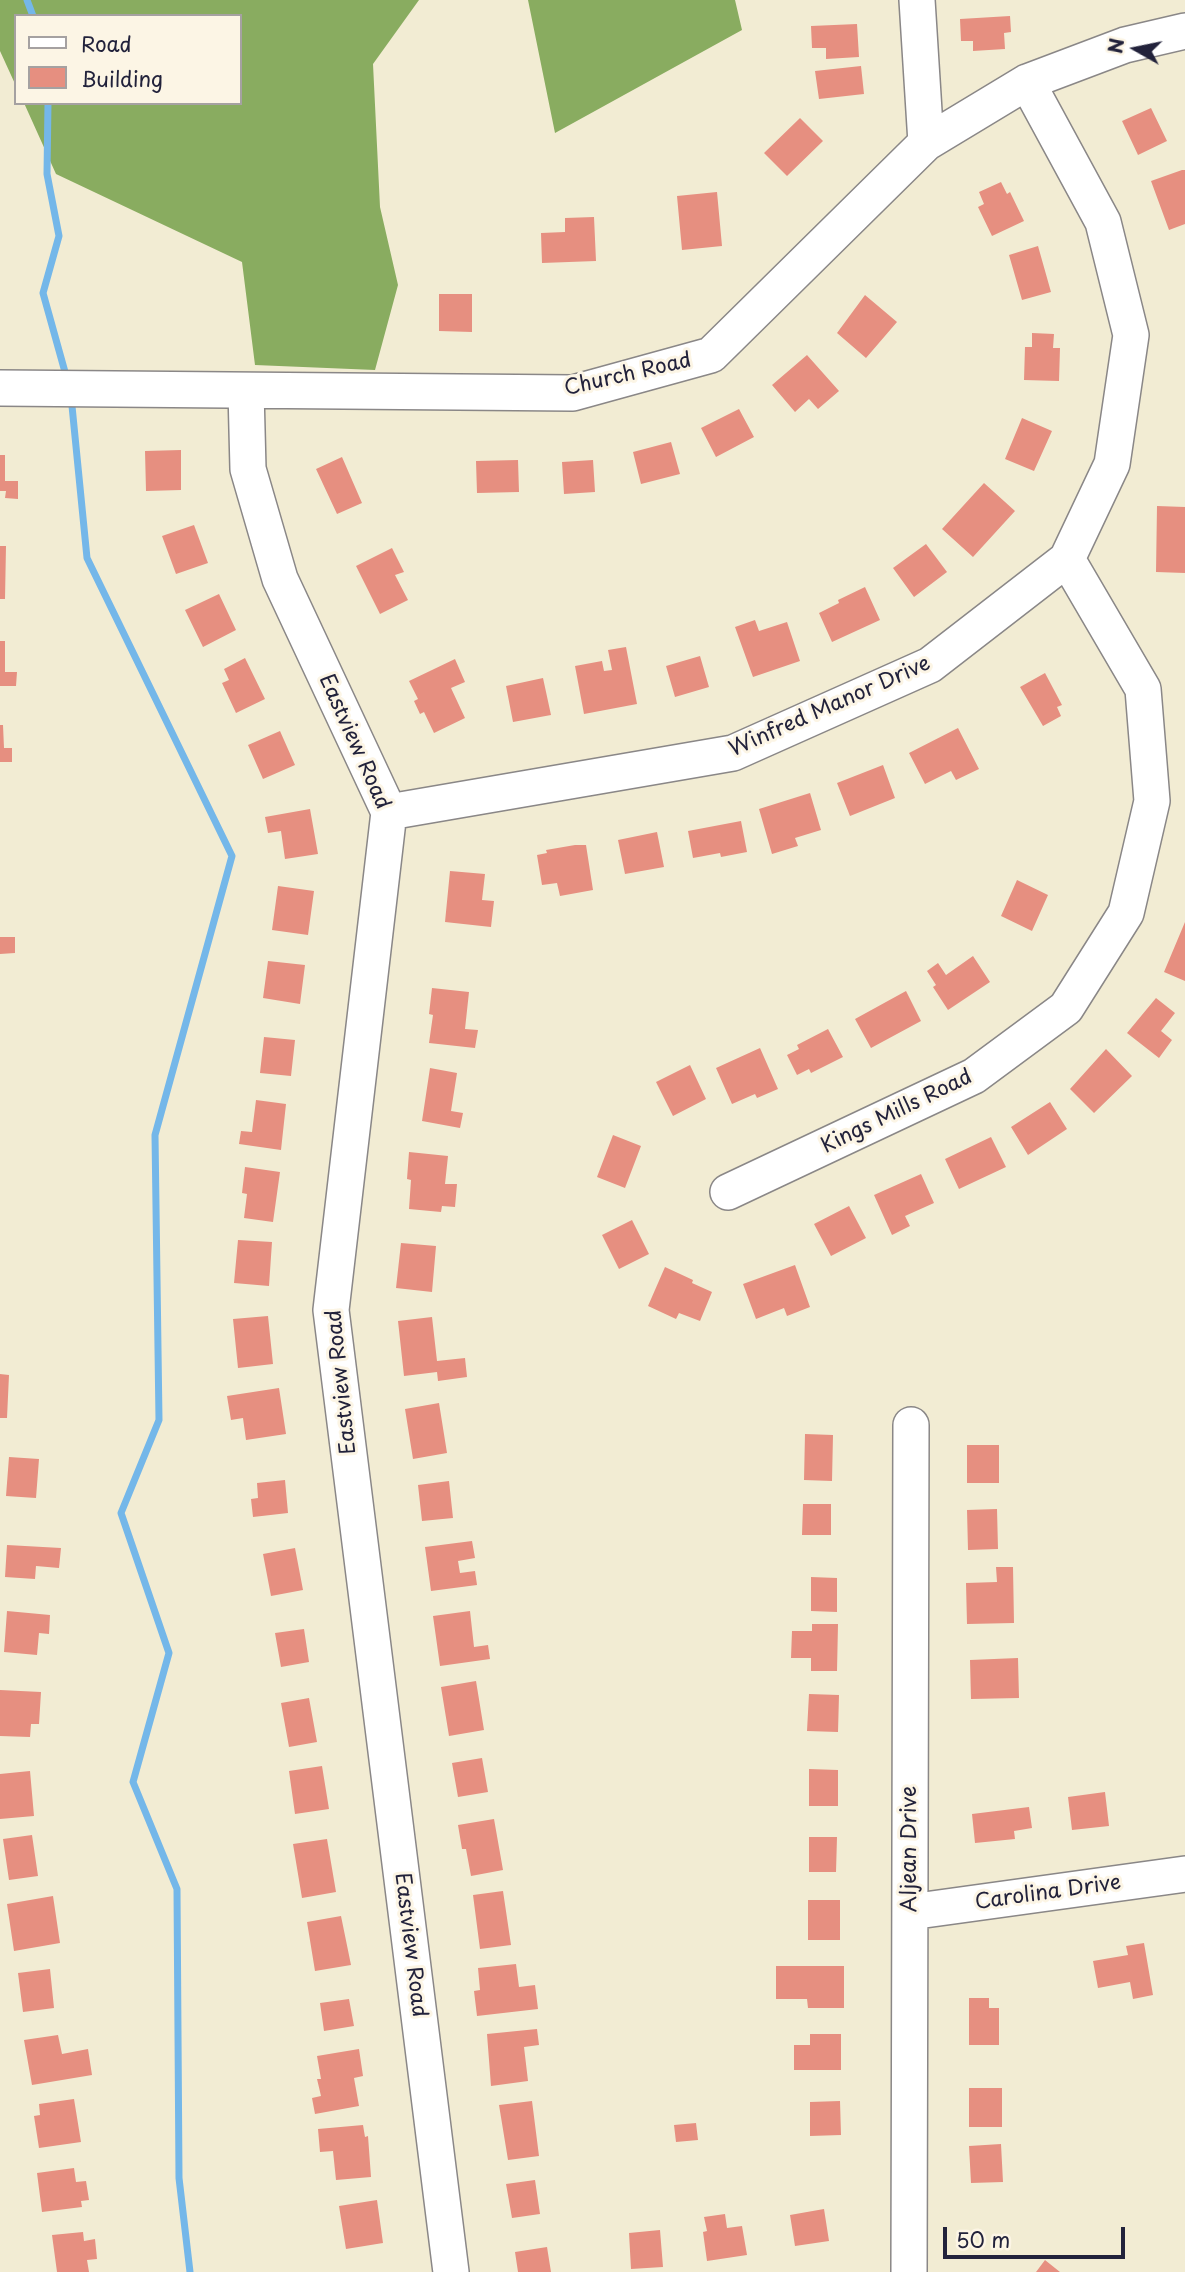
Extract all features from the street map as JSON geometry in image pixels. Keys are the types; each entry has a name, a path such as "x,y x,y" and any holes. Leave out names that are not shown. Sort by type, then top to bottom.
{"street":[{"path":"917,0 926,143"},
{"name":"Church Road","path":"0,388 573,393 711,355 926,143 1027,82 1125,45 1185,31"},
{"name":"Winfred Manor Drive","path":"389,812 733,753 930,665 1067,559 1112,464 1131,335 1103,222 1027,82"},
{"name":"Eastview Road","path":"246,391 248,468 279,579 389,812 331,1310 450,2272"},
{"name":"Kings Mills Road","path":"728,1192 974,1076 1066,1008 1126,913 1153,801 1143,689 1067,559"},
{"name":"Aljean Drive","path":"909,2272 911,1425"},
{"name":"Carolina Drive","path":"910,1912 1185,1874"}],"green space":[{"path":"0,0 419,0 373,64 380,207 398,285 375,370 255,365 242,262 56,174 25,105 242,105 242,14 14,14 14,82 0,51"},
{"path":"528,0 735,0 742,30 555,133"}],"building":[{"path":"1010,16 1011,32 1004,33 1005,49 973,51 973,41 961,41 960,19"},
{"path":"857,24 859,57 826,59 826,48 812,48 811,26"},
{"path":"861,66 864,94 819,99 815,71"},
{"path":"1151,108 1167,141 1138,155 1122,121"},
{"path":"800,118 823,141 787,176 764,153"},
{"path":"1185,170 1185,224 1169,230 1151,181"},
{"path":"1001,182 1007,194 1010,192 1024,221 992,236 978,207 984,204 979,192"},
{"path":"717,192 722,246 682,250 677,196"},
{"path":"594,217 596,261 542,263 541,233 565,232 565,218"},
{"path":"1038,246 1051,292 1022,300 1009,255"},
{"path":"439,294 472,294 472,332 439,331"},
{"path":"865,295 897,322 866,358 837,333"},
{"path":"1032,333 1054,334 1053,348 1060,348 1059,381 1024,380 1025,347 1032,347"},
{"path":"807,355 839,391 818,409 809,399 795,412 772,385"},
{"path":"739,409 754,437 716,457 701,428"},
{"path":"1022,418 1052,431 1034,471 1005,459"},
{"path":"671,442 680,474 641,484 633,452"},
{"path":"181,450 181,490 146,491 145,451"},
{"path":"0,455 5,455 5,481 18,481 18,499 5,498 6,491 0,491"},
{"path":"342,457 362,503 337,514 316,469"},
{"path":"518,460 519,492 477,493 476,461"},
{"path":"593,460 595,492 564,494 562,462"},
{"path":"984,483 1015,511 973,557 942,529"},
{"path":"1157,506 1185,507 1185,573 1156,572"},
{"path":"194,525 208,563 176,574 162,536"},
{"path":"926,544 947,572 914,597 893,568"},
{"path":"0,546 6,546 5,599 0,599"},
{"path":"392,548 404,572 395,575 408,600 380,614 356,566"},
{"path":"865,587 880,620 832,642 819,613"},
{"path":"219,594 236,630 203,647 185,610"},
{"path":"755,620 759,631 787,622 800,661 753,677 735,627"},
{"path":"0,641 5,641 5,672 17,672 16,686 0,686"},
{"path":"626,647 637,704 584,714 575,666 602,661 604,671 612,670 608,650"},
{"path":"700,656 709,687 675,697 666,666"},
{"path":"245,658 265,699 236,713 222,683 229,680 224,669"},
{"path":"455,659 465,682 451,688 465,718 434,733 424,712 420,714 414,701 418,699 409,681"},
{"path":"1045,673 1062,705 1057,707 1061,716 1043,726 1020,687"},
{"path":"543,678 551,715 513,722 506,686"},
{"path":"0,725 3,725 4,748 12,748 12,762 0,762"},
{"path":"958,728 979,769 956,780 951,771 925,784 909,753"},
{"path":"280,731 295,765 263,779 248,745"},
{"path":"883,765 895,798 850,816 837,783"},
{"path":"810,793 821,830 795,838 798,846 772,854 759,809"},
{"path":"310,809 318,854 285,859 281,831 268,833 265,817"},
{"path":"741,821 747,852 693,858 688,831"},
{"path":"657,832 664,867 625,874 618,840"},
{"path":"586,845 593,890 560,896 557,883 542,885 537,855 547,853 546,850"},
{"path":"450,871 485,874 482,900 494,901 491,927 445,922"},
{"path":"1017,880 1048,895 1032,931 1001,916"},
{"path":"278,886 314,891 308,935 272,930"},
{"path":"1185,922 1185,981 1164,972"},
{"path":"0,937 15,937 15,953 0,954"},
{"path":"973,956 990,982 948,1010 933,987 936,985 927,971 938,963 946,975"},
{"path":"268,961 305,965 300,1004 263,998"},
{"path":"432,988 469,992 465,1029 478,1030 475,1048 429,1043 433,1015 429,1014"},
{"path":"906,991 921,1021 871,1048 855,1019"},
{"path":"1156,998 1175,1013 1161,1031 1172,1040 1159,1058 1127,1033"},
{"path":"828,1029 843,1057 811,1073 809,1069 797,1075 787,1055 799,1049 797,1045"},
{"path":"264,1037 295,1040 291,1076 260,1073"},
{"path":"760,1048 778,1089 757,1098 755,1094 732,1104 716,1068"},
{"path":"1106,1049 1132,1076 1094,1113 1070,1089"},
{"path":"690,1065 706,1099 673,1116 656,1082"},
{"path":"430,1068 457,1073 451,1111 463,1113 460,1128 422,1121"},
{"path":"256,1100 286,1104 281,1150 239,1144 241,1131 252,1132"},
{"path":"1050,1102 1067,1129 1028,1155 1011,1127"},
{"path":"613,1135 641,1146 625,1188 597,1177"},
{"path":"991,1137 1006,1167 959,1189 945,1159"},
{"path":"409,1152 448,1156 445,1184 457,1184 455,1207 442,1206 441,1212 409,1209"},
{"path":"245,1167 280,1172 273,1222 244,1218 247,1194 242,1193"},
{"path":"921,1174 934,1203 905,1216 910,1226 892,1235 874,1195"},
{"path":"849,1206 866,1238 831,1256 814,1224"},
{"path":"632,1220 649,1254 619,1269 602,1235"},
{"path":"238,1240 272,1242 269,1286 234,1283"},
{"path":"401,1243 436,1246 432,1292 396,1288"},
{"path":"795,1265 810,1307 787,1316 784,1308 756,1319 743,1284"},
{"path":"665,1267 712,1292 700,1321 679,1313 676,1319 648,1306"},
{"path":"268,1316 273,1364 238,1368 233,1319"},
{"path":"432,1317 437,1361 465,1358 467,1377 438,1381 437,1372 404,1376 398,1321"},
{"path":"0,1374 9,1375 7,1418 0,1418"},
{"path":"279,1388 286,1434 246,1440 243,1418 231,1420 227,1396"},
{"path":"439,1403 447,1453 413,1459 405,1409"},
{"path":"805,1434 833,1435 832,1481 804,1480"},
{"path":"967,1445 999,1445 999,1483 967,1483"},
{"path":"9,1457 39,1459 36,1498 6,1496"},
{"path":"285,1480 288,1513 253,1517 251,1499 258,1498 257,1483"},
{"path":"449,1481 453,1518 422,1521 418,1485"},
{"path":"803,1504 831,1504 831,1535 802,1535"},
{"path":"997,1509 998,1549 968,1550 967,1510"},
{"path":"472,1541 475,1558 458,1561 460,1573 475,1571 477,1585 431,1591 425,1547"},
{"path":"7,1545 61,1548 59,1568 36,1566 35,1579 5,1577"},
{"path":"295,1548 303,1590 271,1596 263,1554"},
{"path":"996,1567 1013,1567 1014,1623 967,1624 966,1583 997,1582"},
{"path":"811,1577 837,1578 837,1612 811,1611"},
{"path":"7,1611 50,1615 49,1634 39,1633 37,1655 4,1652"},
{"path":"470,1611 474,1647 488,1645 490,1659 440,1666 433,1616"},
{"path":"812,1624 838,1624 837,1671 811,1671 811,1658 791,1658 792,1631 812,1631"},
{"path":"304,1629 309,1662 281,1667 275,1633"},
{"path":"1018,1658 1019,1698 971,1699 970,1660"},
{"path":"476,1681 484,1730 449,1736 441,1687"},
{"path":"0,1690 41,1692 39,1724 31,1724 30,1737 0,1736"},
{"path":"809,1694 839,1695 838,1732 807,1731"},
{"path":"309,1698 317,1742 289,1747 281,1703"},
{"path":"482,1758 488,1792 458,1797 452,1763"},
{"path":"322,1766 329,1809 295,1814 289,1771"},
{"path":"809,1769 838,1770 838,1806 809,1806"},
{"path":"30,1771 34,1816 0,1819 0,1774"},
{"path":"1105,1792 1109,1826 1072,1830 1068,1797"},
{"path":"1029,1807 1032,1828 1014,1831 1015,1839 975,1843 972,1814"},
{"path":"494,1819 503,1870 471,1876 458,1825"},
{"path":"32,1835 38,1876 9,1880 3,1839"},
{"path":"809,1837 837,1837 836,1872 809,1872"},
{"path":"327,1839 336,1892 302,1898 293,1844"},
{"path":"503,1891 511,1945 480,1949 473,1895"},
{"path":"53,1896 60,1943 14,1951 7,1904"},
{"path":"808,1900 840,1900 840,1940 808,1940"},
{"path":"341,1916 351,1965 315,1971 307,1922"},
{"path":"1144,1943 1153,1995 1133,1999 1130,1982 1098,1988 1093,1961 1128,1955 1126,1946"},
{"path":"516,1964 519,1987 535,1985 538,2009 477,2016 474,1991 480,1990 478,1968"},
{"path":"776,1966 844,1966 844,2008 808,2008 807,1999 776,1999"},
{"path":"50,1969 54,2008 23,2012 18,1973"},
{"path":"969,1998 989,1998 989,2008 999,2008 999,2045 969,2045"},
{"path":"349,1999 354,2026 324,2031 320,2003"},
{"path":"537,2029 539,2045 524,2047 528,2081 491,2086 487,2034"},
{"path":"810,2034 841,2034 841,2070 794,2070 794,2045 810,2045"},
{"path":"58,2035 62,2054 88,2049 92,2075 32,2085 24,2040"},
{"path":"359,2049 363,2076 354,2078 359,2106 315,2114 312,2098 321,2096 317,2079 321,2079 317,2056"},
{"path":"969,2088 1002,2088 1002,2127 969,2127"},
{"path":"74,2099 81,2142 39,2148 34,2116 40,2115 39,2104"},
{"path":"532,2101 539,2156 508,2160 499,2105"},
{"path":"840,2101 841,2135 810,2136 810,2102"},
{"path":"696,2123 698,2140 676,2142 674,2125"},
{"path":"363,2125 365,2137 368,2136 371,2177 336,2180 333,2151 320,2152 318,2129"},
{"path":"1001,2144 1003,2182 971,2183 969,2146"},
{"path":"74,2168 76,2182 86,2181 89,2200 81,2201 82,2207 42,2212 37,2173"},
{"path":"535,2180 540,2214 512,2218 506,2184"},
{"path":"377,2200 383,2243 346,2249 339,2206"},
{"path":"824,2209 829,2241 795,2246 790,2215"},
{"path":"725,2214 727,2228 742,2226 747,2255 707,2261 704,2217"},
{"path":"660,2230 663,2267 631,2269 629,2233"},
{"path":"83,2232 84,2241 95,2239 97,2259 87,2260 89,2272 57,2272 52,2235"},
{"path":"547,2247 551,2272 518,2272 515,2252"},
{"path":"1045,2260 1060,2272 1036,2272"}],"waterway":[{"path":"27,0 32,14"},
{"path":"48,105 47,174 59,236 43,293 65,372"},
{"path":"72,406 87,558 232,856 155,1135 159,1420 121,1513 169,1653 133,1782 177,1889 179,2178 190,2272"}]}
